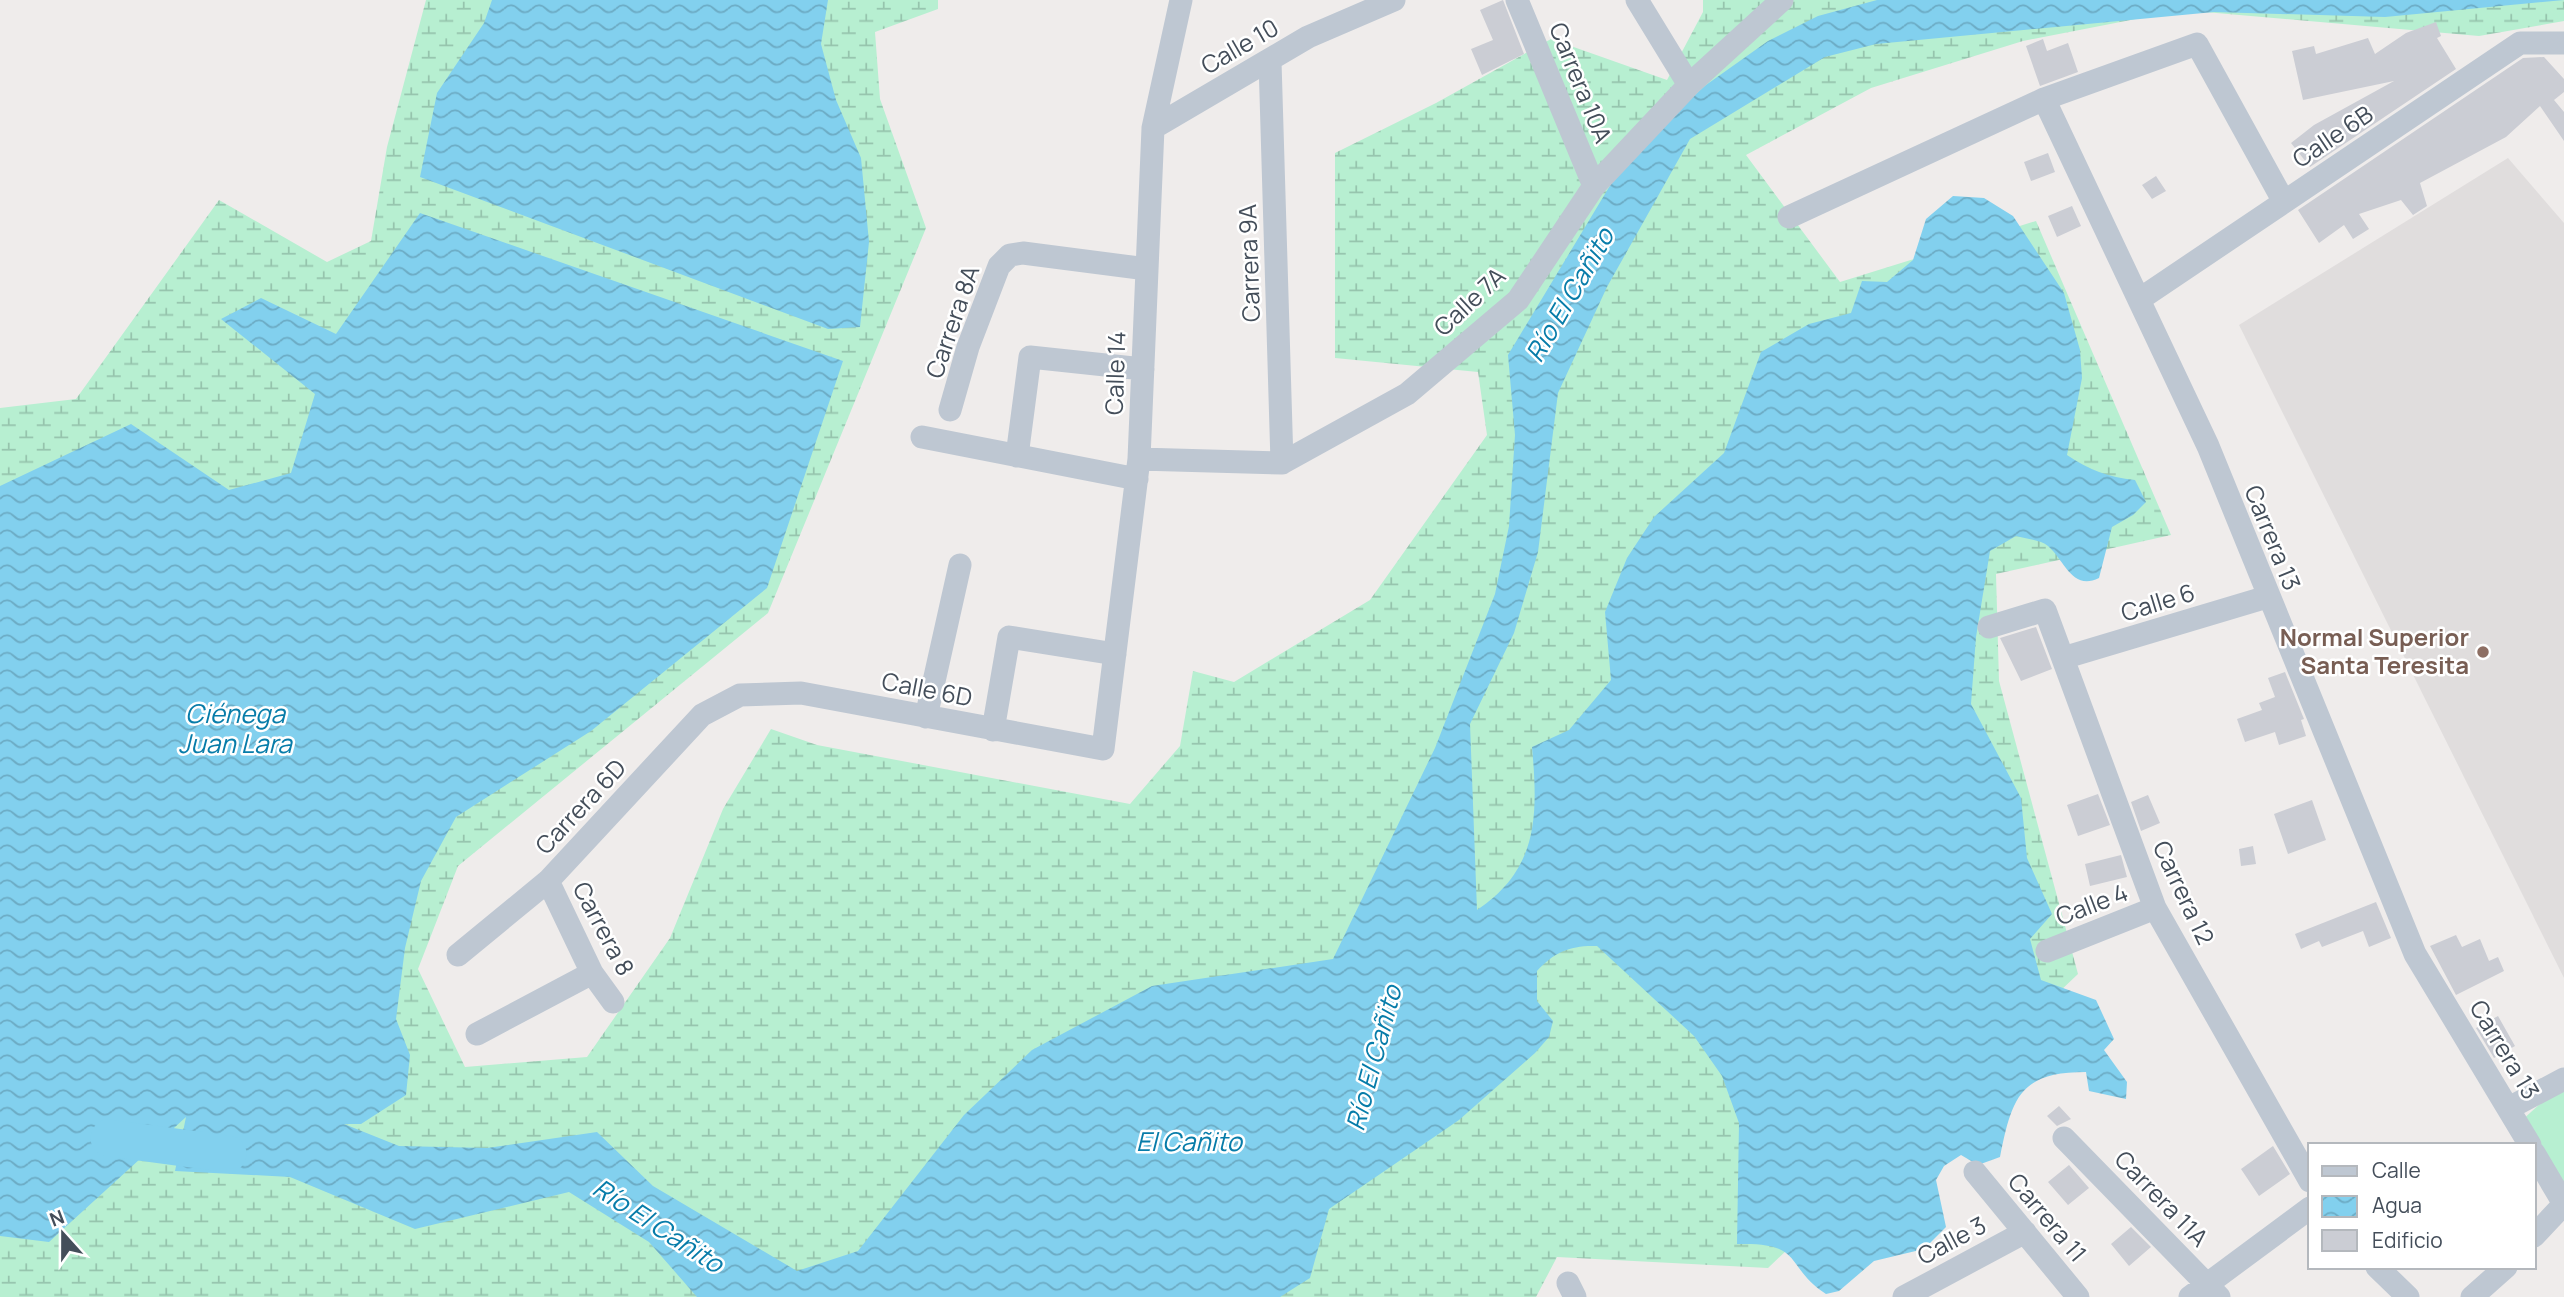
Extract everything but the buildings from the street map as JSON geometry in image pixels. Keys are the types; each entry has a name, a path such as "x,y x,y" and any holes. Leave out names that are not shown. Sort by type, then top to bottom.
{"street":[{"name":"Calle 14","path":"1103,749 1138,469 1153,128 1181,0"},
{"name":"Carrera 10A","path":"1517,0 1594,186"},
{"path":"1637,0 1689,85"},
{"name":"Calle 7A","path":"1282,463 1407,394 1518,300 1594,186 1689,85 1782,0"},
{"name":"Calle 10","path":"1153,128 1308,37 1392,1"},
{"name":"Calle 6B","path":"2140,299 2520,43 2564,43"},
{"path":"1789,217 2044,99 2197,44 2284,202"},
{"name":"Carrera 9A","path":"1270,61 1282,463"},
{"name":"Carrera 13","path":"2044,99 2208,446 2267,597 2416,954 2529,1143"},
{"name":"Carrera 8A","path":"950,410 968,347 999,266 1010,255 1023,253 1147,269"},
{"path":"1017,456 1030,357 1143,369"},
{"path":"922,438 1017,456 1138,469 1282,463"},
{"path":"926,717 960,565"},
{"name":"Calle 6","path":"2063,658 2267,597"},
{"name":"Carrera 12","path":"1989,627 2045,610 2155,908 2308,1177"},
{"path":"993,730 1009,637 1115,654"},
{"name":"Calle 6D","path":"740,695 801,692 1103,749"},
{"name":"Carrera 6D","path":"458,955 548,881 702,715 740,695"},
{"name":"Carrera 8","path":"548,881 592,973 613,1002"},
{"name":"Calle 4","path":"2048,951 2155,908"},
{"path":"477,1034 592,973"},
{"path":"2509,1108 2564,1079"},
{"name":"Carrera 11A","path":"2064,1138 2205,1292"},
{"path":"2536,1156 2564,1204 2536,1234"},
{"name":"Carrera 11","path":"1975,1172 2078,1297"},
{"path":"2205,1292 2308,1210"},
{"name":"Calle 3","path":"1904,1297 2025,1232"},
{"path":"2379,1269 2408,1297"},
{"path":"2472,1297 2504,1269"}],"shaded area":[{"name":"Normal Superior Santa Teresita","path":"2508,158 2564,223 2564,978 2239,325"}],"green space":[{"path":"426,0 938,0 938,9 875,32 880,99 926,228 768,613 458,866 418,969 465,1067 587,1057 670,938 723,809 771,729 817,745 1130,804 1180,746 1193,671 1234,682 1370,600 1487,435 1478,372 1335,358 1335,153 1436,103 1551,39 1667,80 1703,12 1703,0 2564,0 2564,21 2479,36 2182,10 2023,41 1871,88 1746,155 1840,282 2036,221 2171,535 1996,574 1999,681 2078,974 1768,1268 1557,1257 1536,1297 0,1297 0,408 76,399 219,200 327,262 371,241 387,147"},
{"path":"2564,1082 2564,1184 2536,1143 2520,1122"}],"water":[{"path":"492,0 828,0 821,44 836,100 861,158 869,242 860,327 828,329 420,177 437,93 484,23"},
{"path":"1877,0 2564,0 2385,17 2214,12 1876,44 1825,57 1690,139 1607,287 1558,393 1538,552 1514,633 1470,724 1477,910 1513,877 1530,838 1535,795 1532,747 1569,730 1611,680 1605,612 1627,558 1654,517 1724,453 1761,352 1809,324 1851,313 1862,281 1887,282 1913,260 1926,219 1953,196 1984,198 2013,216 2064,293 2080,350 2082,378 2067,455 2099,472 2135,480 2146,502 2133,515 2112,527 2099,578 2090,581 2075,578 2048,546 2037,541 2016,536 1990,551 1976,637 1971,704 2021,798 2027,858 2052,914 2030,939 2041,980 2096,1000 2114,1039 2104,1050 2127,1082 2126,1099 2089,1091 2086,1072 2064,1073 2033,1083 2015,1104 2000,1157 1978,1165 1961,1155 1944,1166 1936,1180 1946,1227 1924,1249 1874,1261 1839,1291 1826,1294 1813,1284 1784,1252 1759,1244 1737,1244 1739,1123 1722,1076 1694,1036 1597,946 1564,951 1537,971 1537,1001 1553,1021 1549,1037 1535,1053 1459,1120 1329,1209 1310,1278 1280,1297 697,1297 649,1242 569,1192 415,1229 290,1177 175,1171 186,1117 49,1242 0,1236 0,486 131,424 229,490 291,473 315,394 221,319 261,298 336,334 420,213 843,361 767,588 591,731 456,817 421,881 405,948 396,1019 410,1055 406,1095 361,1124 344,1124 399,1146 487,1148 597,1132 653,1186 797,1271 858,1251 964,1115 1032,1050 1152,986 1333,959 1435,748 1495,594 1509,526 1515,435 1508,355 1617,174 1653,132 1706,85 1768,41 1818,16"}],"waterway":[{"name":"Río El Cañito","path":"109,1138 228,1154"}],"place":[{"name":"Normal Superior Santa Teresita","path":"2483,652"}],"water label":[{"name":"Ciénega Juan Lara","path":"235,729"},
{"name":"El Cañito","path":"1189,1142"}]}
